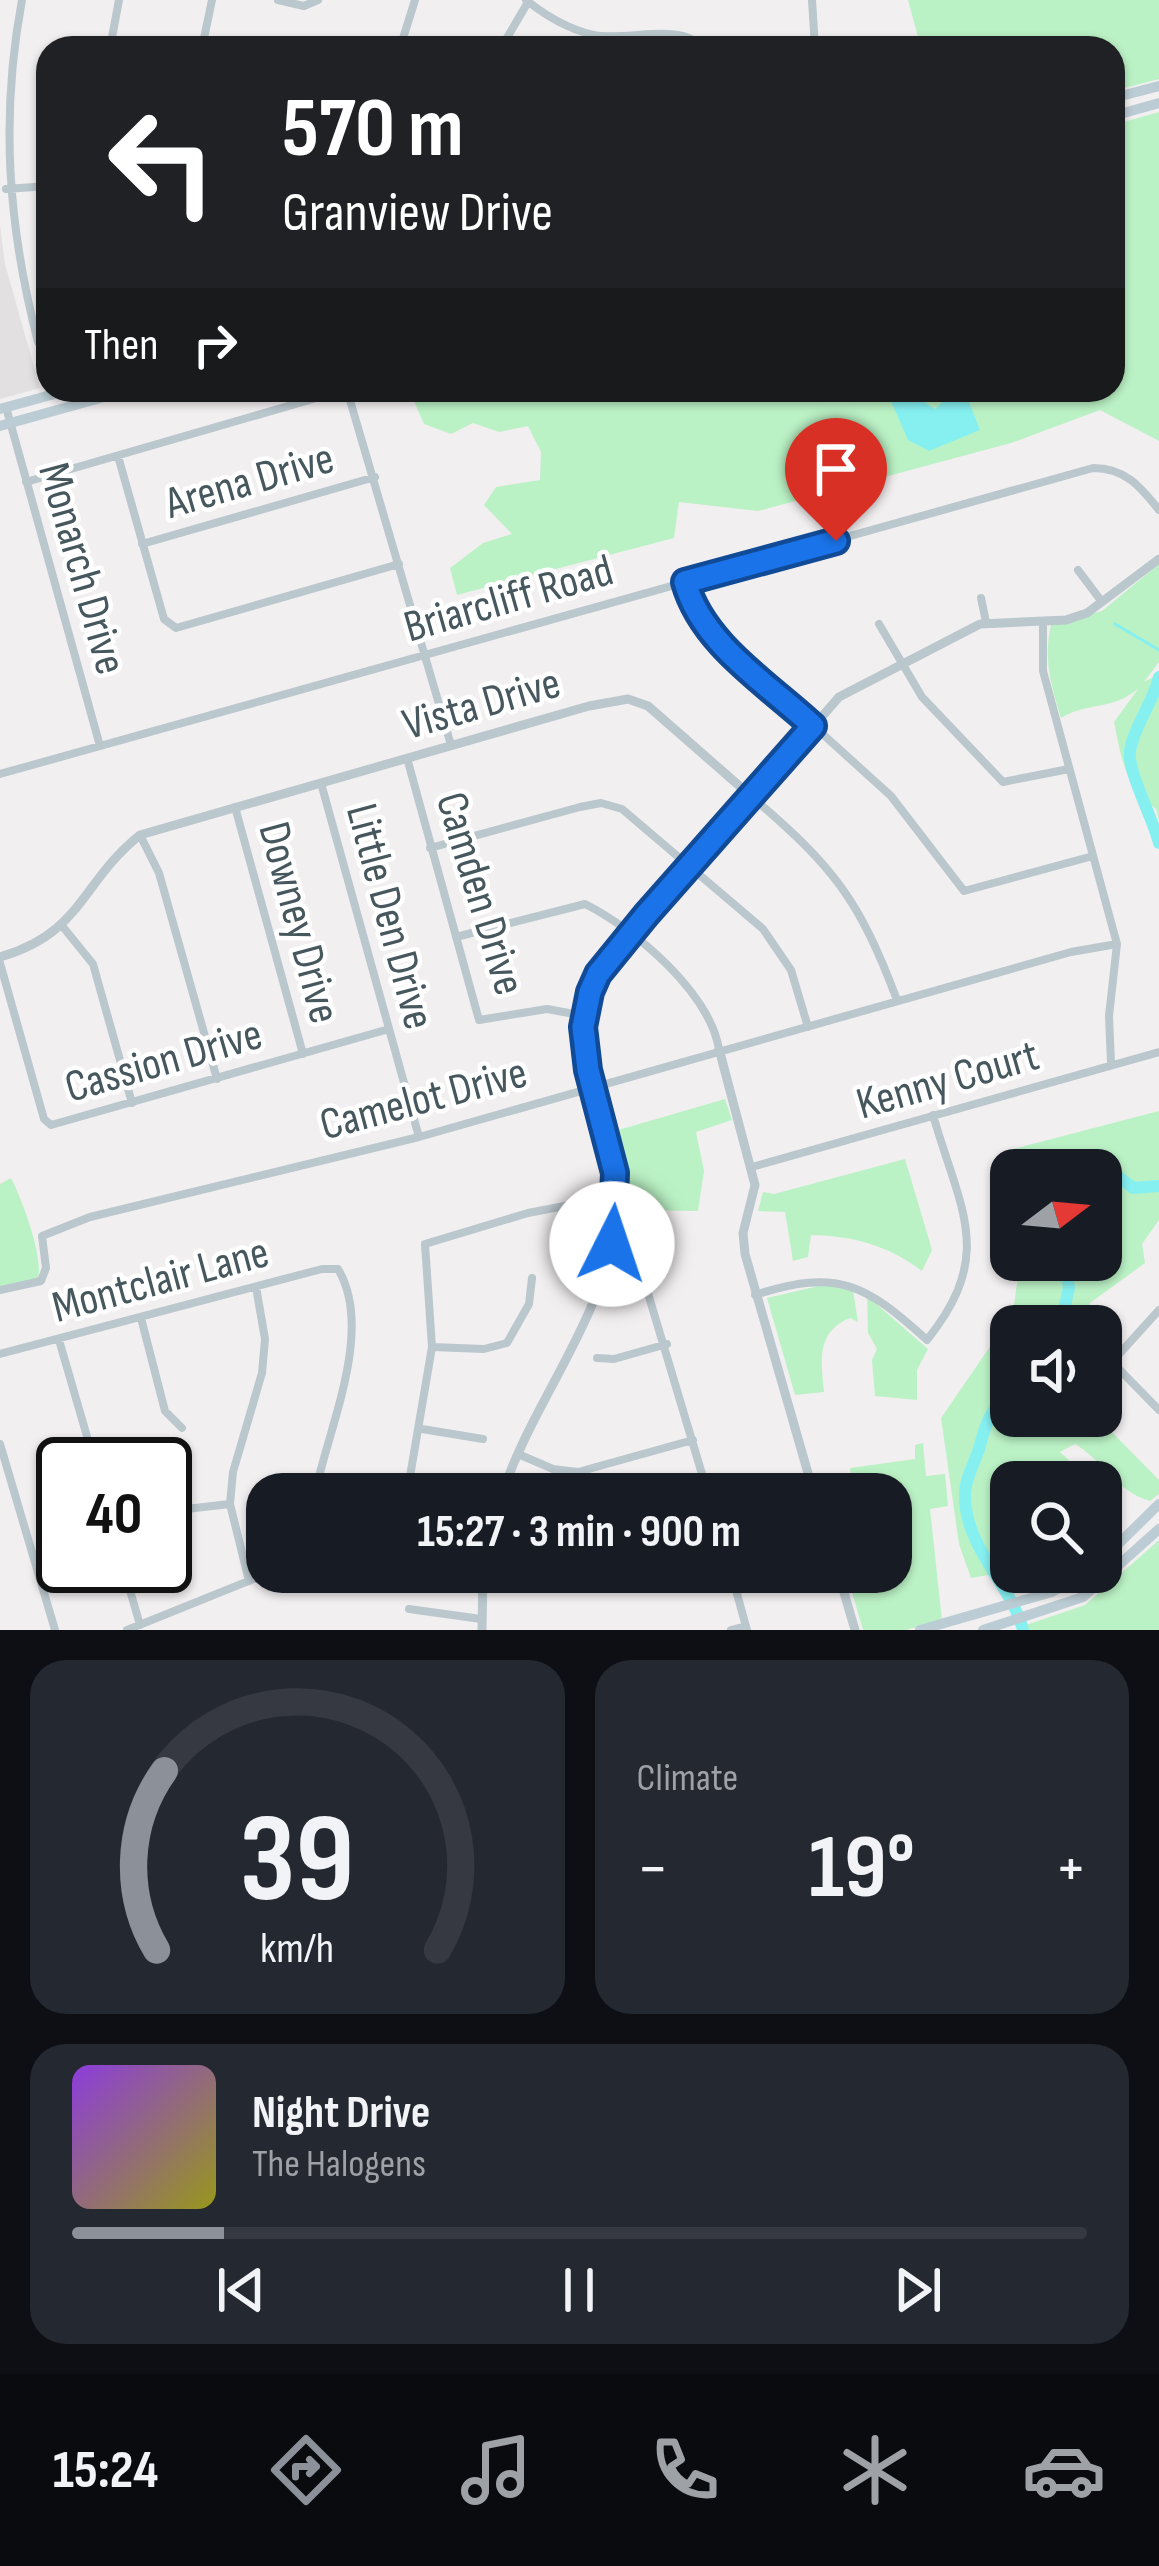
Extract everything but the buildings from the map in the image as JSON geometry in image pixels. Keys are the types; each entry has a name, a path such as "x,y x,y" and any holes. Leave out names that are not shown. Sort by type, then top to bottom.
{"main road":[{"path":"1125,95 1159,86"},
{"path":"1125,113 1159,103"},
{"path":"3,408 36,399"},
{"path":"5,425 87,402"},
{"path":"1122,1540 1159,1504"},
{"path":"986,1629 1042,1614 1089,1593 1159,1529"},
{"path":"920,1630 1046,1593"}],"street":[{"path":"22,0 5,112 6,189 36,311"},
{"path":"112,36 119,0"},
{"path":"204,36 212,0"},
{"path":"278,0 304,6 318,0"},
{"path":"404,36 415,0"},
{"path":"812,0 814,36"},
{"path":"508,36 527,1 549,17 603,36"},
{"path":"632,36 686,36"},
{"path":"6,189 36,186"},
{"path":"26,482 304,402"},
{"path":"349,402 451,746"},
{"name":"Monarch Drive","path":"3,408 100,746"},
{"path":"118,456 164,620 176,628 399,564"},
{"name":"Briarcliff Road","path":"0,774 1093,468 1114,469 1136,482 1159,510"},
{"name":"Arena Drive","path":"142,544 375,477"},
{"path":"510,1473 606,1269 617,1196 593,1086 585,1016 598,974 839,697 900,661 986,622 1074,618 1159,559"},
{"path":"1078,570 1102,602"},
{"path":"685,582 692,606 710,632 891,796 964,891 1093,856"},
{"path":"981,598 986,622"},
{"path":"1043,621 1043,670 1117,944 1108,1016 1111,1064"},
{"path":"879,624 922,697 1003,782 1069,769"},
{"name":"Vista Drive","path":"0,960 27,950 63,927 116,855 140,835 628,699 662,716 841,880 873,936 897,1000"},
{"name":"Camden Drive","path":"407,758 479,1020 547,1009 585,1016"},
{"name":"Little Den Drive","path":"321,783 418,1137"},
{"path":"430,848 601,802 634,817 753,918 782,954 799,987 808,1027"},
{"name":"Downey Drive","path":"235,806 303,1054"},
{"path":"140,835 159,874 217,1079"},
{"path":"456,937 585,904 698,997 712,1018 755,1185 743,1233 755,1295 808,1473"},
{"path":"63,927 93,964 132,1103"},
{"name":"Camelot Drive","path":"0,1290 41,1281 46,1268 42,1236 56,1228 418,1137 719,1048 1117,944"},
{"name":"Cassion Drive","path":"0,960 44,1119 51,1125 389,1029"},
{"name":"Kenny Court","path":"752,1167 1159,1052"},
{"path":"755,1295 795,1284 840,1281 871,1293 926,1340 952,1309 970,1255 933,1115"},
{"path":"412,1473 432,1347 425,1244 545,1208 617,1196"},
{"path":"638,1260 702,1473"},
{"name":"Montclair Lane","path":"0,1354 338,1269 345,1281 348,1358 320,1473"},
{"path":"432,1347 484,1349 507,1342 529,1304 532,1278"},
{"path":"246,1569 230,1504 233,1472 262,1372 265,1339 256,1287"},
{"path":"1159,1310 1112,1362 1159,1410"},
{"path":"141,1318 165,1411 182,1428"},
{"path":"59,1340 86,1437"},
{"path":"596,1358 614,1359 667,1344"},
{"path":"422,1429 483,1439"},
{"path":"518,1454 553,1469 578,1472 693,1440"},
{"path":"0,1444 55,1630"},
{"path":"192,1508 230,1504"},
{"path":"127,1630 246,1582"},
{"path":"131,1593 140,1625"},
{"path":"409,1609 482,1624 483,1593"},
{"path":"731,1630 747,1628 737,1593"},
{"path":"844,1593 855,1630"}],"shaded area":[{"path":"0,225 36,389 0,399"}],"green space":[{"path":"908,0 1159,0 1159,79 1125,88 1125,36 918,36"},
{"path":"1159,112 1159,441 1100,410 1011,443 758,511 679,502 674,538 457,595 450,568 483,543 512,534 484,505 496,487 540,480 541,452 528,426 499,432 473,423 451,434 424,424 414,402 1125,402 1125,122"},
{"path":"1159,564 1159,662 1144,682 1159,674 1159,820 1156,809 1137,791 1126,771 1114,722 1138,689 1061,718 1048,649 1051,625 1102,611"},
{"path":"725,1099 732,1120 696,1132 704,1171 698,1211 627,1210 615,1131"},
{"path":"1159,1111 1159,1220 1142,1244 1145,1263 1122,1280 1122,1149 1013,1149"},
{"path":"905,1159 932,1250 922,1271 883,1248 827,1236 811,1235 808,1257 793,1261 785,1212 758,1211 763,1192 774,1194"},
{"path":"11,1178 31,1229 39,1271 37,1280 0,1288 0,1184"},
{"path":"1017,1281 1120,1281 1090,1305 1014,1305"},
{"path":"827,1284 853,1290 858,1322 850,1318 826,1339 824,1392 795,1395 767,1298"},
{"path":"867,1296 928,1349 917,1370 917,1400 875,1396 872,1360 877,1349 868,1333"},
{"path":"990,1347 990,1437 1117,1437 1159,1480 1159,1494 1150,1501 1127,1490 1122,1486 1122,1461 1096,1461 1075,1444 1060,1452 1070,1461 990,1461 990,1575 971,1578 959,1544 941,1418"},
{"path":"923,1443 926,1476 945,1474 948,1506 930,1509 942,1620 906,1630 863,1630 852,1593 912,1593 912,1473 851,1473 850,1468 915,1459 915,1445"},
{"path":"1159,1540 1159,1630 1029,1630 1026,1625 1085,1605 1099,1593 1122,1593 1122,1572"}],"water":[{"path":"891,402 924,402 935,409 942,402 969,402 980,430 929,451 908,440"}],"waterway":[{"path":"1115,624 1159,650"},
{"path":"1159,677 1130,751 1132,770 1159,843"},
{"path":"1122,1180 1133,1188 1159,1186"},
{"path":"1065,1305 1068,1281"},
{"path":"990,1417 968,1477 967,1513 1023,1630"}],"route":[{"path":"612,1244 615,1173 588,1070 583,1027 590,992 598,974 646,915 813,726 710,632 692,606 685,582 836,541"}]}
